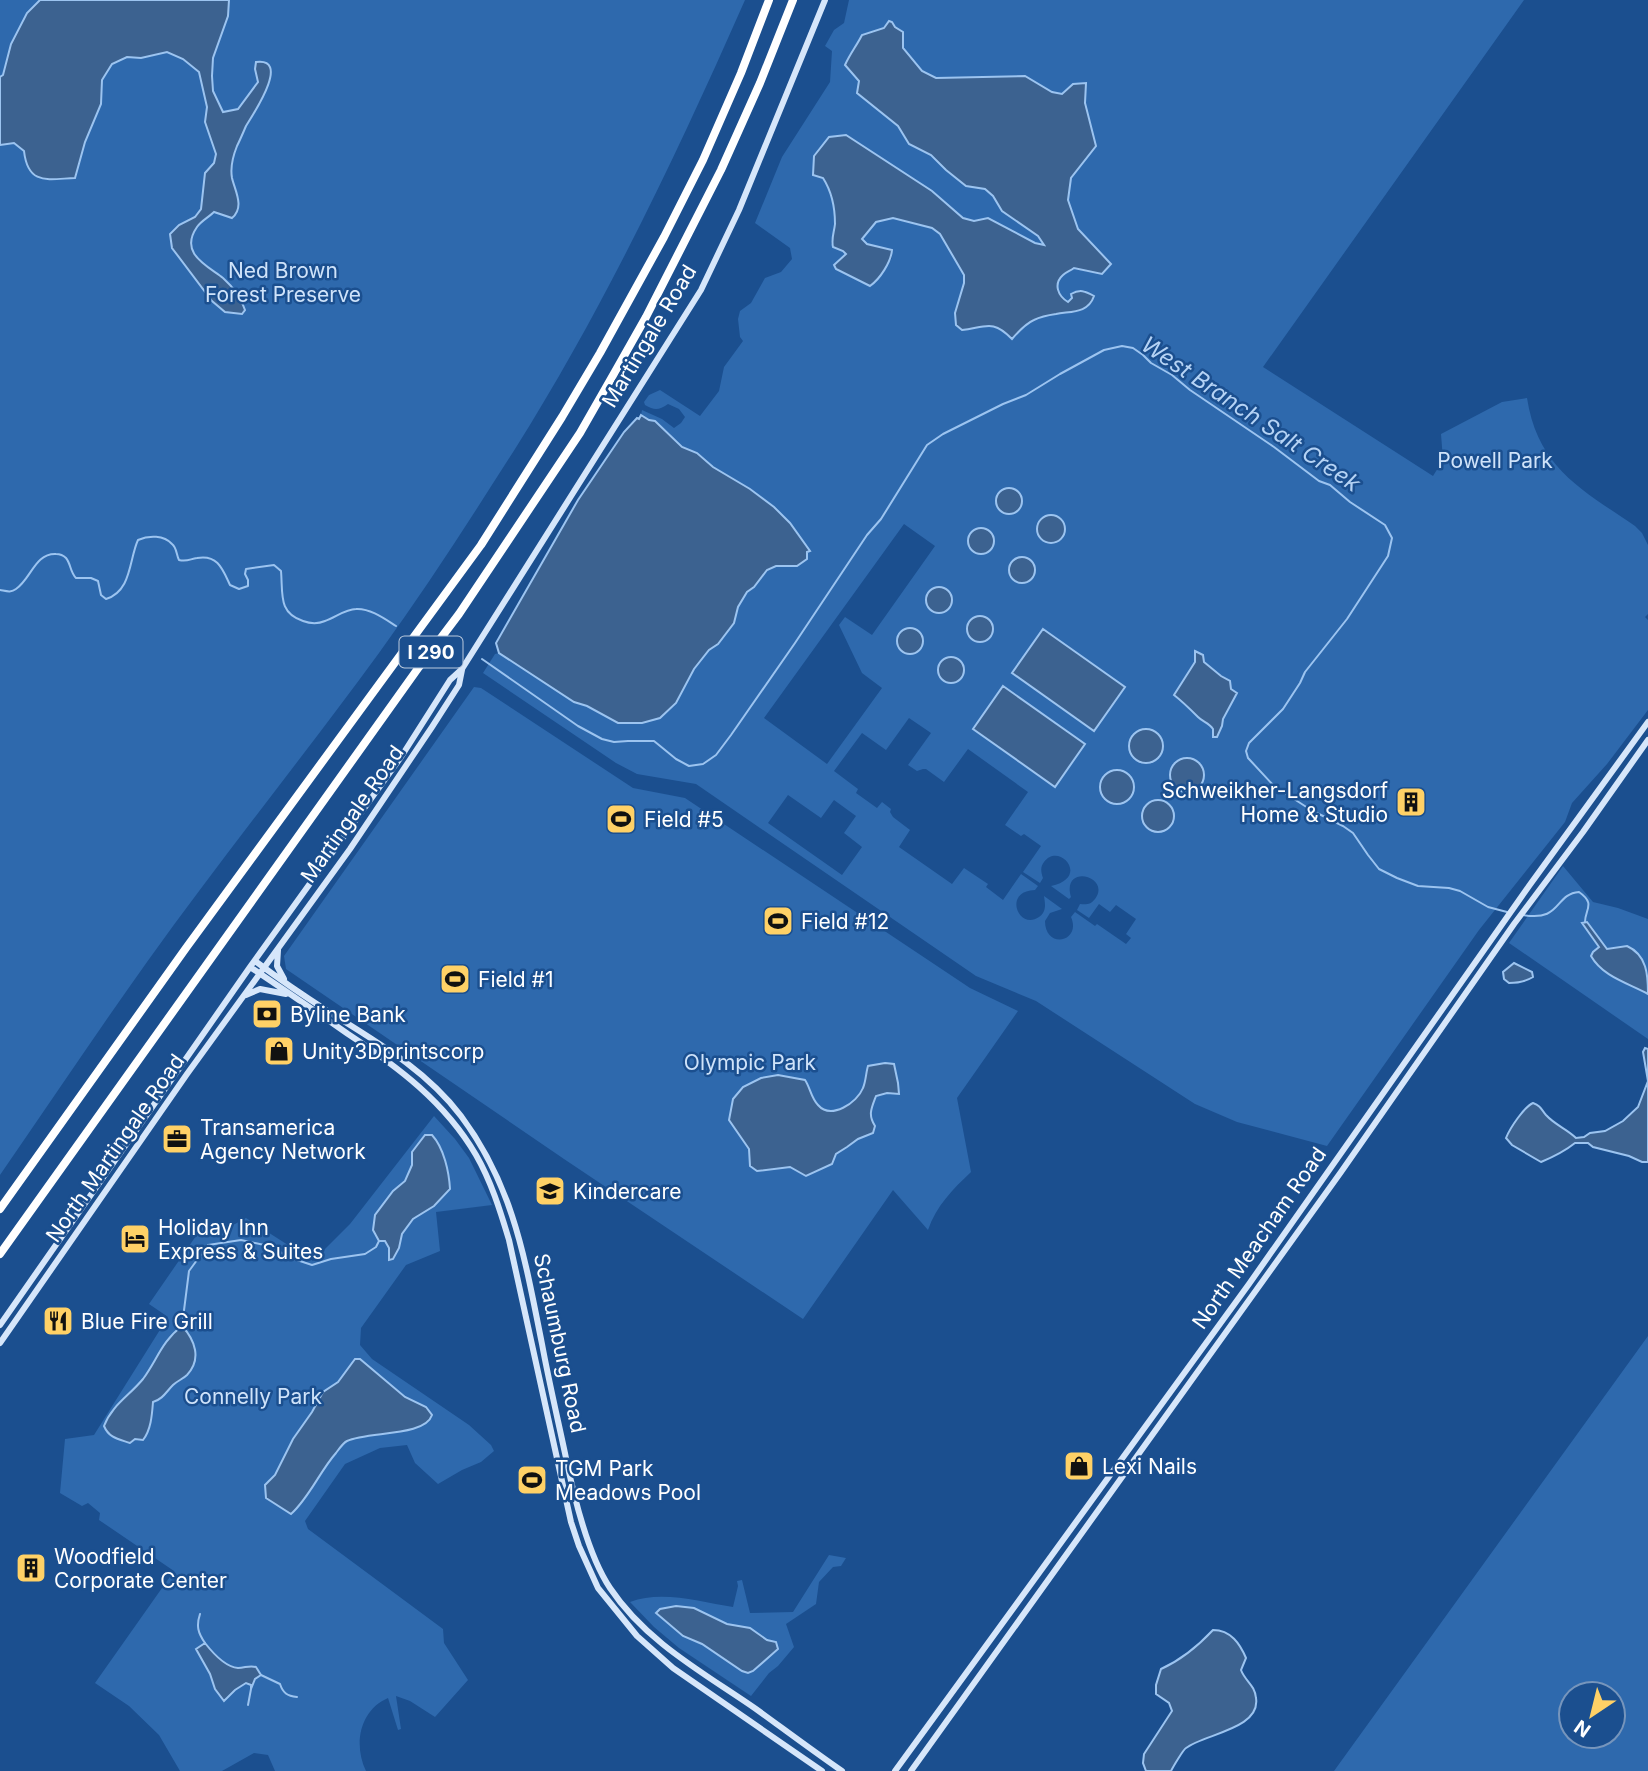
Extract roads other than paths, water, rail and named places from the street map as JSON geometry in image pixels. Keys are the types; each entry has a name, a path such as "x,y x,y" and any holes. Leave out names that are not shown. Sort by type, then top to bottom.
{"highway":[{"name":"I 290","path":"0,1209 186,948 481,545 600,353 664,237 703,160 769,0"},
{"name":"I 290","path":"0,1254 459,614 580,433 646,317 710,192 760,83 793,0"}],"street":[{"name":"Martingale Road","path":"252,964 401,757 450,680 462,668 701,290 739,210 825,0"},
{"name":"Martingale Road","path":"262,971 416,753 458,685 462,668"},
{"name":"North Meacham Road","path":"895,1771 1256,1274 1648,722"},
{"name":"North Meacham Road","path":"911,1771 1648,740"},
{"path":"279,948 277,966 287,984"},
{"name":"Schaumburg Road","path":"252,964 293,996 376,1052 426,1093 453,1122 483,1169 509,1240 571,1522 598,1588 637,1636 673,1668 822,1771"},
{"name":"North Martingale Road","path":"0,1325 252,964"},
{"name":"Schaumburg Road","path":"262,971 287,984 399,1056 460,1114 493,1166 510,1206 525,1257 549,1383 581,1518 603,1577 610,1588 638,1622 668,1649 842,1771"},
{"name":"North Martingale Road","path":"0,1343 262,971"},
{"path":"244,995 260,989 293,996"}],"waterway":[{"name":"West Branch Salt Creek","path":"482,659 578,726 602,739 614,742 654,741 689,766 703,764 716,755 731,735 867,535 881,519 927,445 943,434 1026,395 1104,350 1122,346 1133,348 1385,525 1392,538 1388,556 1347,619 1305,672 1283,709 1249,743 1246,751 1248,758 1274,786 1353,833 1379,869 1418,886 1460,891 1488,907 1507,912"},
{"name":"West Branch Salt Creek","path":"0,590 14,590 38,562 49,555 57,554 66,558 76,578 98,581 101,595 106,599 121,589 125,582 138,540 156,537 169,541 176,549 179,560 204,557 215,561 230,585 239,589 248,586 246,569 274,565 281,571 282,595 286,608 289,613 303,621 320,623 348,610 361,609 377,614 396,626"},
{"name":"West Branch Salt Creek","path":"1523,915 1545,915 1565,897 1579,892 1588,903 1585,922"},
{"path":"182,1326 189,1271 208,1245 241,1240 269,1246 312,1265 365,1254 376,1247 379,1241"},
{"path":"200,1614 198,1629 205,1643"},
{"path":"261,1675 280,1684 288,1695 297,1697"},
{"path":"248,1705 251,1689"}],"place":[{"name":"Schweikher-Langsdorf Home & Studio","path":"1411,802"},
{"name":"Field #5","path":"621,819"},
{"name":"Field #12","path":"778,921"},
{"name":"Field #1","path":"455,979"},
{"name":"Byline Bank","path":"267,1014"},
{"name":"Unity3Dprintscorp","path":"279,1051"},
{"name":"Transamerica Agency Network","path":"177,1139"},
{"name":"Kindercare","path":"550,1191"},
{"name":"Holiday Inn Express & Suites","path":"135,1239"},
{"name":"Blue Fire Grill","path":"58,1321"},
{"name":"Lexi Nails","path":"1079,1466"},
{"name":"TGM Park Meadows Pool","path":"532,1480"},
{"name":"Woodfield Corporate Center","path":"31,1568"}],"park label":[{"name":"Ned Brown Forest Preserve","path":"283,282"},
{"name":"Powell Park","path":"1495,460"},
{"name":"Olympic Park","path":"750,1062"},
{"name":"Connelly Park","path":"253,1396"}]}
